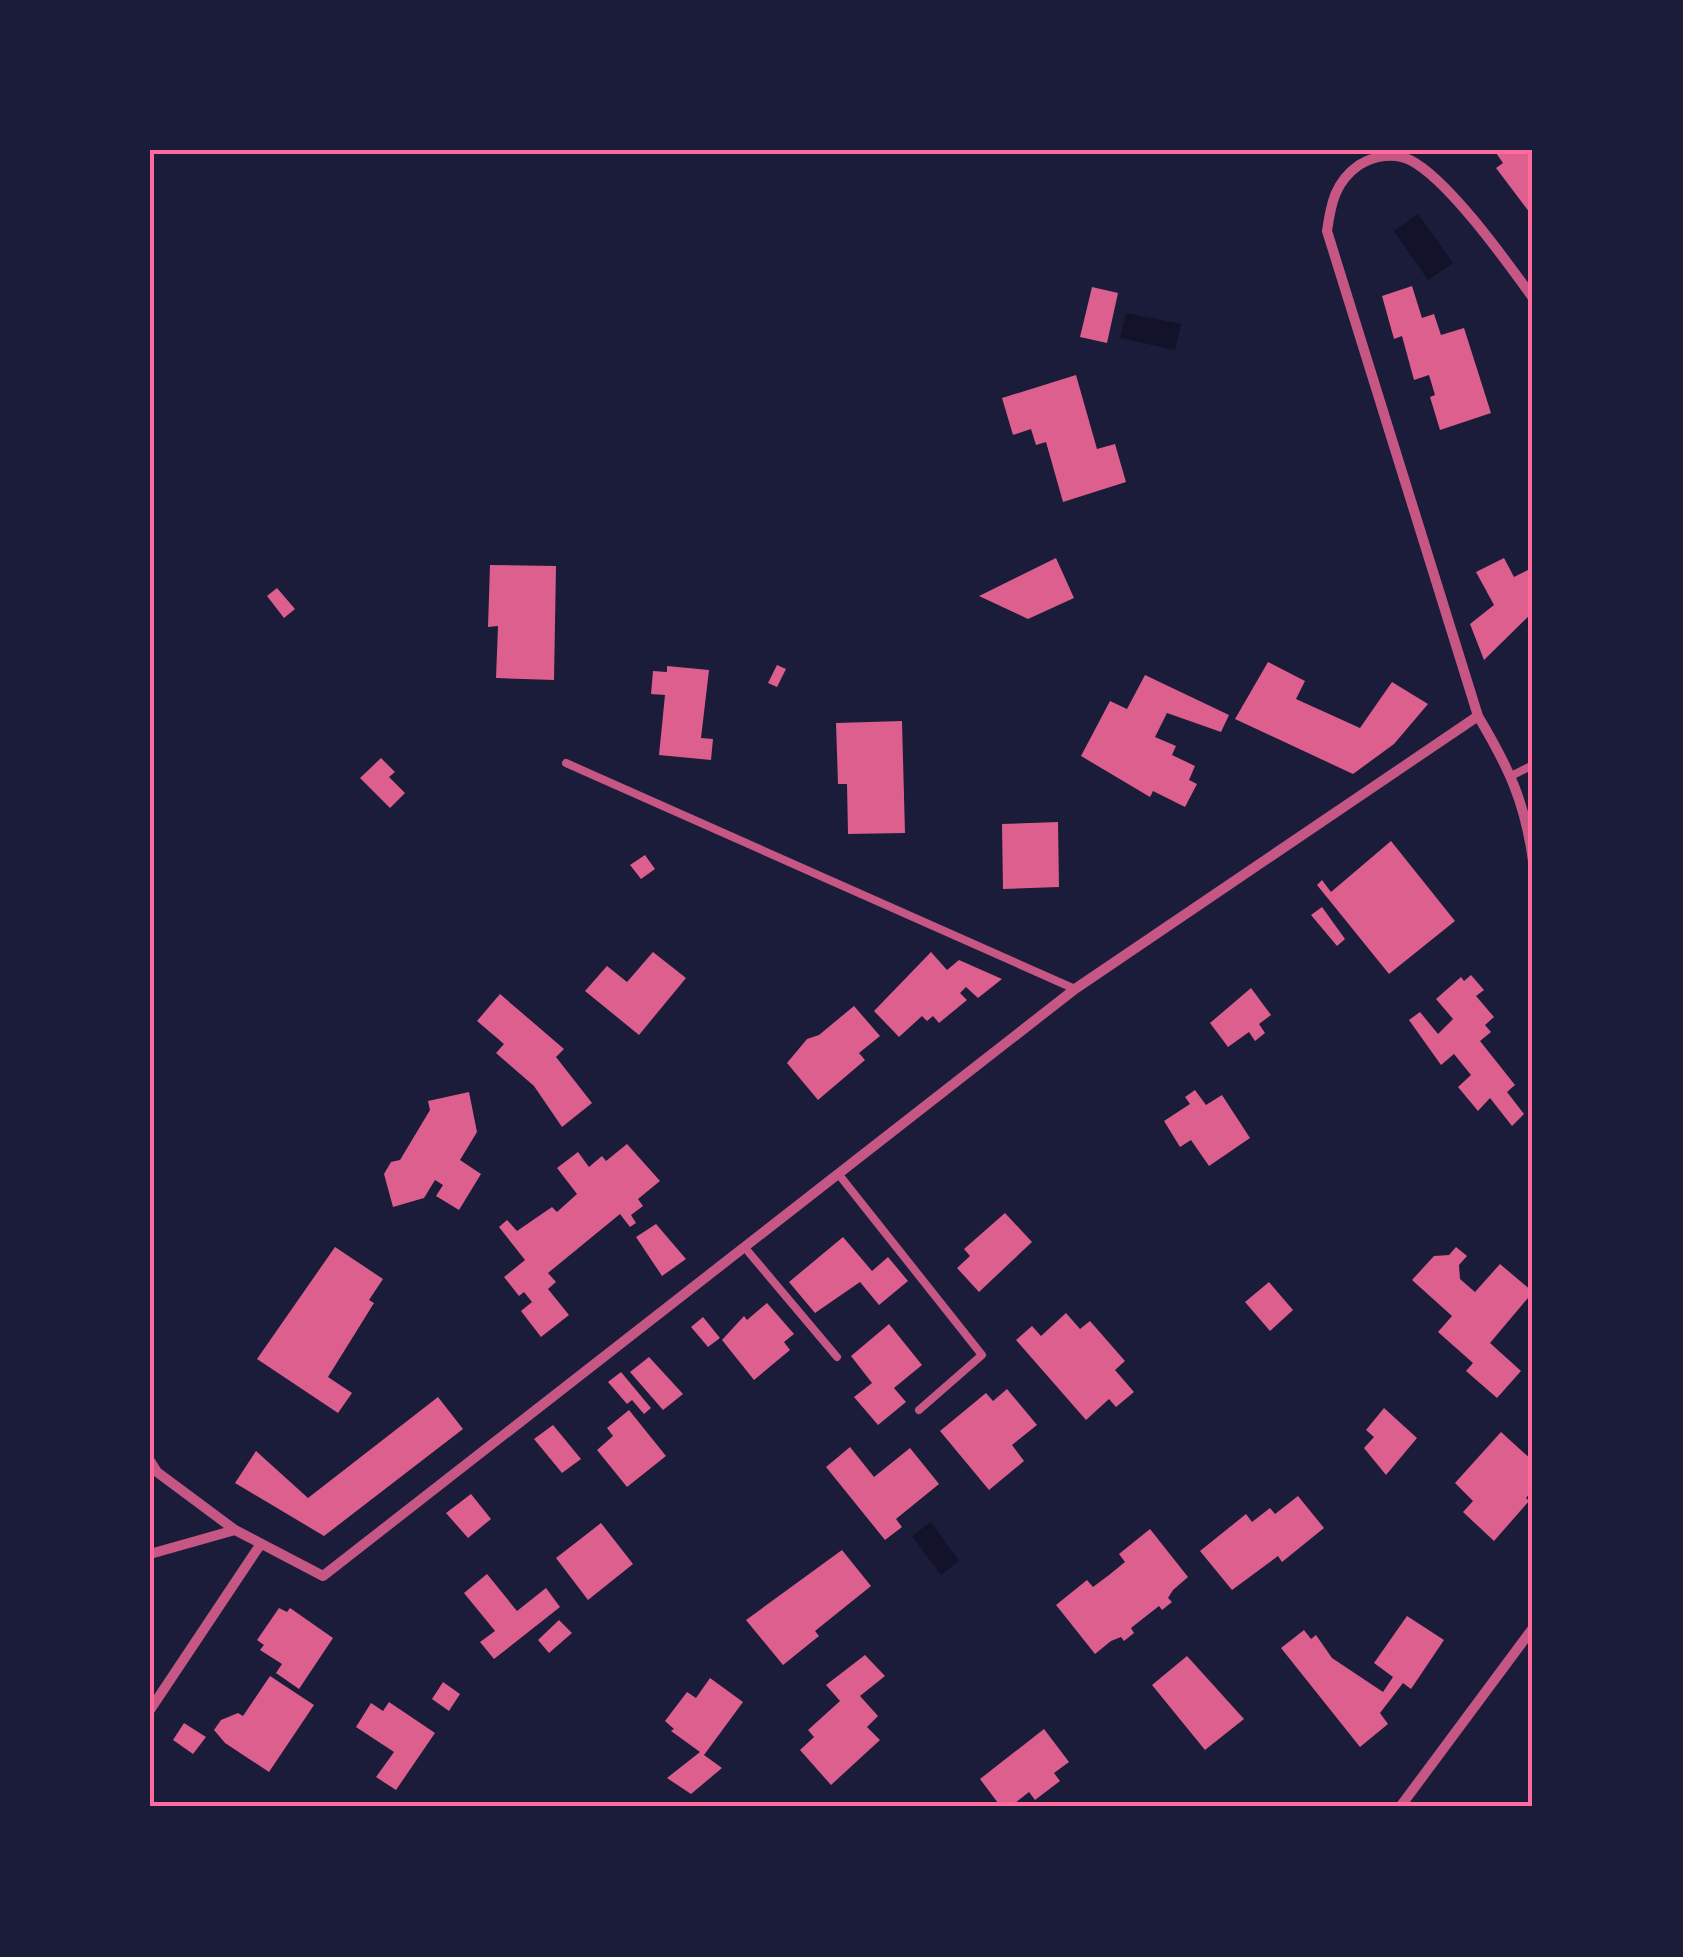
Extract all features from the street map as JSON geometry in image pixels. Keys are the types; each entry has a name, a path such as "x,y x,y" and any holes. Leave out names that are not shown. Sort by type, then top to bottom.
{"street":[{"path":"1533,298 1436,179 1409,159 1383,155 1366,161 1347,174 1331,200 1327,231 1478,716 1513,775 1527,819 1533,862"},
{"path":"150,1461 157,1472 235,1530 323,1576 1075,989 1478,716"},
{"path":"150,1554 235,1530"},
{"path":"150,1710 260,1545"},
{"path":"1400,1807 1533,1628"}],"lane":[{"path":"566,763 1075,989"},
{"path":"1513,775 1533,764"},
{"path":"840,1176 982,1355 919,1410"},
{"path":"746,1248 837,1358"}],"shaded area":[{"path":"1418,214 1453,263 1428,280 1394,231"},
{"path":"1126,313 1181,324 1175,350 1120,338"},
{"path":"931,1522 959,1561 941,1575 912,1536"}],"building":[{"path":"1494,150 1533,150 1533,217 1496,168 1503,163"},
{"path":"1412,286 1422,318 1434,314 1441,335 1464,328 1491,413 1440,430 1430,397 1435,395 1429,375 1414,380 1402,336 1394,339 1382,296"},
{"path":"1092,287 1118,293 1107,343 1080,337"},
{"path":"1076,375 1097,449 1115,444 1126,482 1063,502 1046,442 1036,445 1031,429 1013,435 1002,398"},
{"path":"1056,558 1074,598 1028,619 979,596"},
{"path":"1504,558 1514,577 1528,570 1533,581 1533,612 1484,660 1470,624 1494,605 1476,572"},
{"path":"490,565 556,566 554,680 496,678 498,626 488,627"},
{"path":"277,588 295,609 284,618 267,596"},
{"path":"1268,662 1305,681 1296,699 1360,728 1392,682 1428,704 1394,744 1353,774 1235,719"},
{"path":"777,665 786,669 777,687 768,683"},
{"path":"667,666 709,670 701,738 713,739 711,760 659,755 665,695 651,694 653,671 667,672"},
{"path":"1145,675 1229,715 1221,732 1167,713 1155,737 1176,746 1172,755 1195,766 1189,780 1197,784 1185,807 1153,791 1150,797 1081,756 1110,701 1127,709"},
{"path":"902,721 905,833 848,834 847,784 838,784 836,723"},
{"path":"381,758 395,772 389,777 405,793 390,808 360,778"},
{"path":"1058,822 1059,887 1003,889 1002,824"},
{"path":"1391,841 1455,921 1389,974 1317,885 1322,880 1331,892"},
{"path":"645,855 655,869 641,879 630,865"},
{"path":"1322,907 1345,939 1337,946 1311,915"},
{"path":"653,952 686,978 639,1035 585,991 607,966 627,982"},
{"path":"931,952 947,970 959,960 1002,979 978,998 966,987 960,993 967,1000 939,1023 933,1016 927,1021 922,1016 899,1037 874,1011"},
{"path":"1471,975 1484,990 1476,996 1494,1017 1485,1025 1491,1032 1480,1041 1515,1085 1507,1092 1524,1114 1512,1126 1490,1098 1478,1111 1458,1087 1471,1075 1454,1054 1441,1065 1409,1020 1420,1012 1438,1034 1453,1019 1436,999 1461,977 1464,981"},
{"path":"1251,988 1271,1015 1259,1024 1265,1033 1255,1041 1249,1032 1228,1047 1210,1023"},
{"path":"500,994 564,1049 556,1057 592,1103 562,1127 534,1086 496,1053 504,1044 477,1021"},
{"path":"854,1006 880,1036 859,1053 865,1060 818,1100 787,1063 807,1039 819,1035"},
{"path":"1195,1090 1206,1105 1222,1095 1250,1138 1209,1166 1191,1140 1180,1147 1164,1121 1190,1104 1185,1097"},
{"path":"469,1092 477,1132 460,1160 481,1174 459,1210 436,1196 443,1185 435,1180 424,1198 393,1207 384,1174 391,1162 400,1160 430,1110 428,1101"},
{"path":"627,1144 660,1181 638,1199 643,1206 631,1215 636,1223 630,1227 620,1214 548,1273 556,1282 548,1289 569,1315 541,1337 521,1311 532,1302 524,1292 519,1296 504,1277 525,1260 499,1227 507,1220 517,1231 552,1207 557,1212 577,1194 557,1168 578,1152 589,1167 602,1156 606,1161"},
{"path":"1005,1213 1032,1242 979,1292 957,1268 970,1256 964,1249"},
{"path":"656,1224 686,1259 662,1276 636,1237"},
{"path":"843,1237 872,1271 888,1257 908,1281 879,1305 860,1282 815,1313 789,1282"},
{"path":"335,1247 383,1279 369,1300 374,1303 328,1377 352,1393 338,1413 257,1359"},
{"path":"1456,1247 1467,1256 1459,1265 1460,1279 1475,1292 1500,1264 1533,1292 1490,1343 1521,1371 1497,1398 1466,1371 1473,1363 1438,1332 1452,1316 1412,1280 1434,1256 1449,1255"},
{"path":"1269,1282 1293,1310 1270,1331 1245,1302"},
{"path":"767,1303 794,1334 784,1342 790,1350 754,1380 722,1340 744,1316 747,1320"},
{"path":"1066,1313 1080,1329 1090,1321 1125,1361 1115,1370 1134,1392 1116,1407 1109,1399 1086,1420 1016,1340 1032,1326 1041,1336"},
{"path":"703,1317 720,1338 708,1347 691,1327"},
{"path":"889,1324 922,1365 894,1388 906,1402 878,1425 854,1397 872,1383 851,1356"},
{"path":"649,1357 683,1394 663,1410 630,1372"},
{"path":"621,1372 651,1408 644,1414 632,1400 627,1404 608,1382"},
{"path":"1007,1389 1037,1425 1012,1445 1024,1461 989,1490 940,1431 986,1393 993,1401"},
{"path":"438,1397 463,1429 324,1536 235,1483 256,1451 308,1498"},
{"path":"1384,1408 1417,1438 1386,1475 1364,1448 1374,1437 1366,1430"},
{"path":"629,1410 666,1456 627,1487 597,1450 613,1436 607,1428"},
{"path":"553,1425 581,1459 562,1473 534,1439"},
{"path":"1501,1432 1533,1461 1533,1489 1526,1498 1529,1501 1494,1541 1463,1512 1473,1501 1455,1483"},
{"path":"850,1447 874,1477 910,1448 939,1484 896,1519 902,1527 885,1540 826,1467"},
{"path":"471,1494 491,1519 468,1538 446,1513"},
{"path":"1298,1496 1324,1528 1282,1562 1278,1556 1232,1590 1200,1551 1246,1514 1252,1522 1270,1508 1275,1514"},
{"path":"601,1523 633,1564 588,1600 556,1558"},
{"path":"1150,1529 1188,1577 1173,1590 1168,1598 1172,1602 1162,1610 1159,1606 1131,1628 1134,1633 1124,1641 1121,1637 1111,1641 1095,1654 1056,1605 1087,1580 1093,1587 1109,1575 1125,1562 1119,1554"},
{"path":"842,1550 871,1586 815,1631 819,1636 783,1665 746,1620"},
{"path":"487,1574 517,1611 546,1588 560,1607 494,1659 480,1642 495,1631 464,1593"},
{"path":"279,1608 287,1612 290,1608 333,1638 299,1689 276,1673 282,1664 260,1650 264,1645 257,1640"},
{"path":"1407,1616 1444,1640 1411,1689 1403,1683 1380,1713 1388,1724 1360,1747 1281,1648 1304,1630 1311,1639 1316,1635 1332,1658 1383,1692 1393,1677 1374,1663"},
{"path":"559,1620 572,1633 549,1653 538,1640"},
{"path":"865,1655 885,1676 860,1696 878,1716 867,1727 880,1740 831,1785 800,1750 814,1737 808,1730 840,1701 826,1685"},
{"path":"1187,1656 1244,1719 1205,1750 1152,1685"},
{"path":"270,1676 314,1705 269,1772 225,1743 214,1730 221,1720 238,1713 243,1716"},
{"path":"710,1678 743,1702 704,1755 722,1768 691,1794 667,1778 700,1752 671,1731 674,1729 665,1721 687,1692 696,1698"},
{"path":"443,1682 460,1694 449,1711 432,1699"},
{"path":"389,1702 435,1733 396,1790 376,1777 394,1752 356,1727 371,1703 383,1711"},
{"path":"184,1723 206,1737 193,1754 173,1740"},
{"path":"1044,1729 1069,1762 1054,1773 1060,1781 1035,1800 1029,1792 1010,1807 1001,1807 980,1779"}]}
